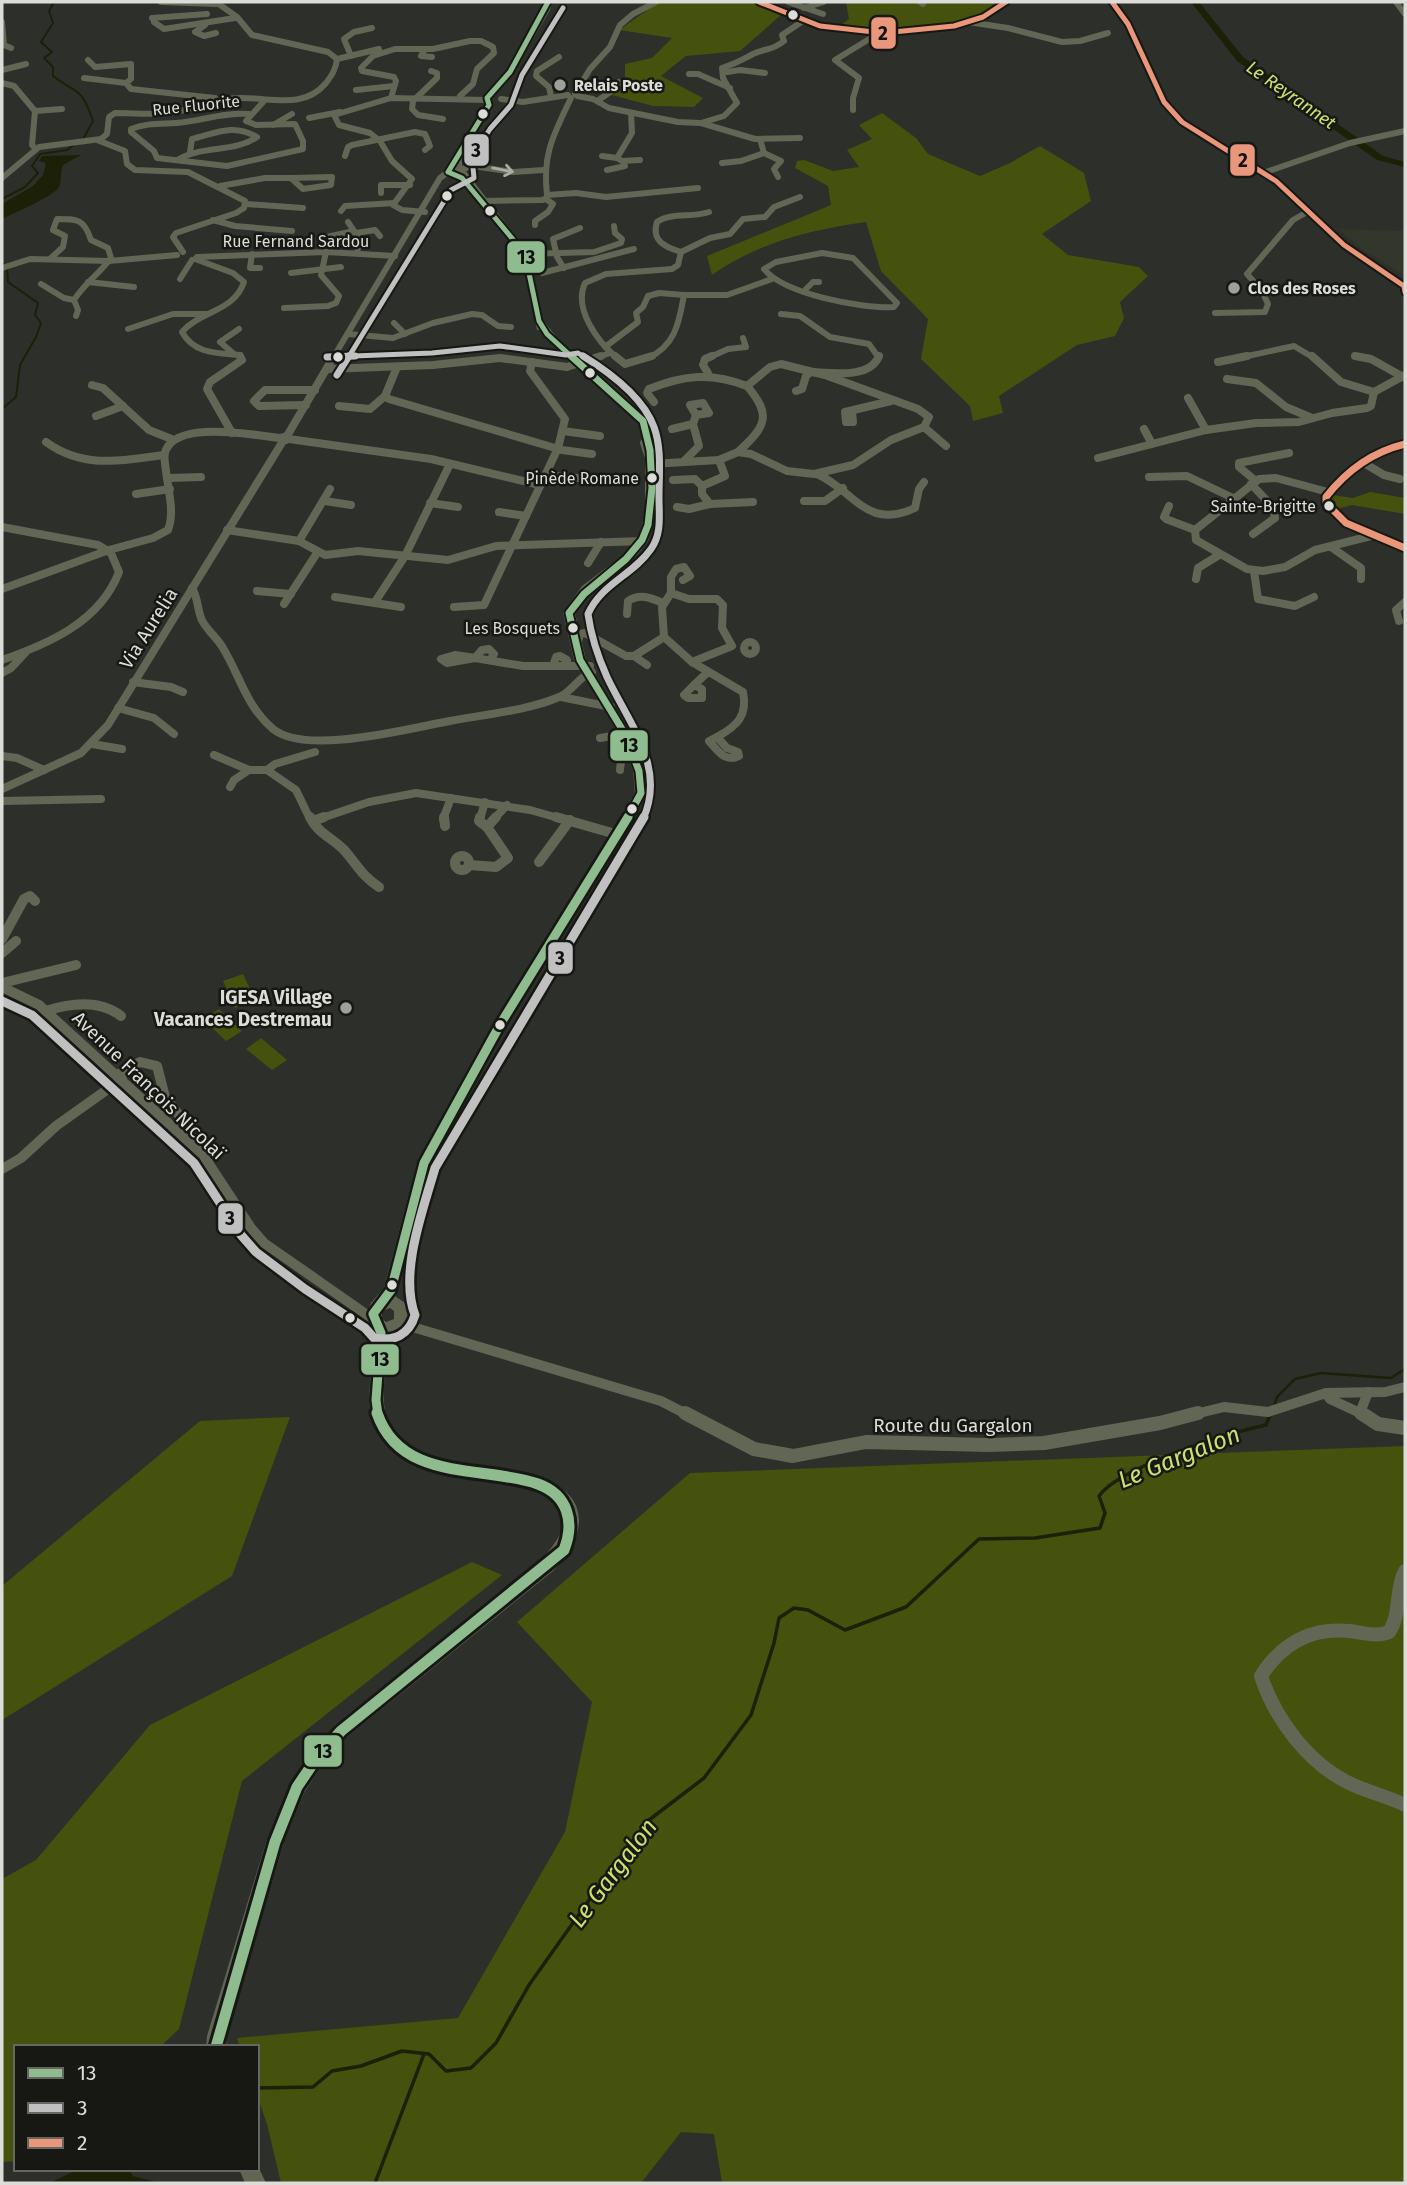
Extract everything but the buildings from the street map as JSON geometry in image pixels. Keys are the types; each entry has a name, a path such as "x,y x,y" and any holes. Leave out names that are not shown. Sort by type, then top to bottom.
{"main road":[{"path":"759,2 803,21 832,28 879,33 942,28 968,22 983,17 1006,2"},
{"path":"1114,2 1132,24 1175,111 1199,131 1294,191 1349,244 1405,286"},
{"path":"549,5 460,152 456,171 485,200 525,254 543,335 558,351 589,373 643,421 650,439 650,514 643,541 634,552 578,597 572,606 570,619 582,639"},
{"path":"1265,172 1361,258 1405,286"},
{"path":"538,321 574,363 639,423 649,464"},
{"path":"216,2045 216,2036 275,1842 297,1787 316,1759 341,1731 547,1565 564,1550 571,1539 573,1526 569,1510 541,1485 456,1468 403,1450 389,1437 380,1422 374,1394 391,1290 424,1163 639,799 639,771 619,736 611,707 586,669 577,618 578,606 598,580"}],"street":[{"path":"161,2 216,3 226,15"},
{"path":"535,225 535,221 551,209 552,204 546,197 544,170 548,144 573,96 587,78 591,65 610,47 610,38 617,27 643,7 656,2"},
{"path":"788,2 824,14"},
{"path":"804,8 824,2"},
{"path":"1396,2 1405,14"},
{"path":"2,177 37,146 94,141 107,134 108,119 115,113 171,113 239,97 291,101 313,94 332,74 338,63 333,54 320,49 252,35 238,18 226,15 153,20 164,29 226,15"},
{"path":"216,33 204,36 194,30 226,15"},
{"path":"701,123 724,116 737,103 722,74 722,68 743,62 752,54 773,50 784,41 782,35 803,21"},
{"path":"2,22 5,45 10,48"},
{"path":"968,22 1008,28 1062,42 1080,41 1108,33"},
{"path":"351,56 344,39 354,32 372,28"},
{"path":"853,110 853,98 859,78 842,68 835,60 879,33"},
{"path":"391,97 394,78 365,73 361,68 373,56 401,49 425,49 474,41 493,47 494,53 477,66 473,73 473,84 458,98"},
{"path":"337,59 408,44"},
{"path":"425,49 421,56 432,58"},
{"path":"842,68 850,50"},
{"path":"551,96 549,88 536,76 537,71 559,57"},
{"path":"84,78 126,82 131,79 131,64 95,67 88,60"},
{"path":"2,70 26,64"},
{"path":"722,74 740,70 765,73"},
{"path":"431,71 437,74 437,78 413,101 414,112 443,119"},
{"path":"689,74 702,75 730,88"},
{"path":"126,82 128,87 137,90 222,100"},
{"path":"597,101 619,82"},
{"path":"2,83 14,86 35,111 37,146"},
{"path":"356,90 394,86"},
{"path":"309,118 360,109 391,97 523,102 551,96 573,96 597,101 608,108 632,116 701,123 736,135 760,139 800,138"},
{"path":"180,159 190,152 256,139 246,121 249,114 264,100"},
{"path":"35,111 62,109"},
{"name":"Rue Fluorite","path":"149,148 133,135 131,130 143,125 222,114 249,114"},
{"path":"272,125 292,114"},
{"path":"335,114 340,125 365,130 380,141 392,161 410,175 410,185 393,205 396,208 423,212"},
{"path":"623,164 632,133 632,116"},
{"path":"94,141 127,153 149,148 157,158 222,166 263,156 298,152 303,149 303,141 295,124 247,127 195,137 190,152"},
{"path":"1265,172 1355,142 1405,131"},
{"path":"345,156 348,147 352,145 421,132 429,138 431,144 425,150"},
{"path":"760,139 764,153 781,162 774,169 778,177"},
{"path":"127,153 127,164 135,170 188,172 220,186 246,204 303,208"},
{"path":"722,163 749,159 764,153"},
{"path":"603,156 623,164"},
{"path":"607,170 640,160"},
{"path":"456,171 473,166 513,172 544,170"},
{"name":"Via Aurelia","path":"2,789 81,753 92,744 118,708 443,179 456,171"},
{"path":"220,186 265,178 332,177 330,186 303,189 292,178"},
{"path":"381,193 381,185 410,185"},
{"path":"485,200 576,193 606,197 698,188"},
{"path":"709,212 688,217 668,215 658,222 655,231 658,240 668,248 681,252 710,238 730,234 743,219 765,217 777,206 800,197"},
{"path":"341,211 345,206 395,202"},
{"path":"180,253 173,237 176,233 236,213 246,204"},
{"path":"1215,313 1265,312 1268,304 1262,291 1247,274 1293,220 1309,212"},
{"path":"51,258 63,247 65,236 53,230 57,219 76,219 87,227 91,240 106,246 111,258 74,300"},
{"path":"213,220 234,226 292,231"},
{"path":"348,222 361,245 357,252"},
{"path":"525,254 594,252 621,243 622,239 615,233 614,226"},
{"path":"564,268 553,239 580,228"},
{"path":"322,238 375,230 380,236"},
{"path":"260,268 250,268 262,242"},
{"path":"542,273 634,249"},
{"path":"284,308 328,306 336,303 339,296 336,288 321,278 319,269 326,251"},
{"name":"Rue Fernand Sardou","path":"195,259 326,251 395,256"},
{"path":"681,252 678,265 672,269 662,272 620,271 583,286 581,298 596,341 629,364 650,357 668,346 678,333 684,295"},
{"path":"4,267 30,259 108,261 180,253 233,273 243,282 243,288 227,306 186,326 182,332 185,338 206,352 240,355 242,360 210,382 207,389 232,433"},
{"path":"327,369 397,367 500,358 555,365 574,363 607,351 638,322 636,313 643,307 648,296 659,293 721,296 772,279 880,308 894,307 897,303 876,284 863,264 839,254 822,253 803,259 775,261 764,268 772,279"},
{"path":"180,279 195,259"},
{"path":"291,273 341,267"},
{"path":"88,282 134,287"},
{"path":"806,289 813,282 818,282"},
{"path":"41,284 64,298 74,300"},
{"path":"721,296 725,308"},
{"path":"74,300 78,310 76,316"},
{"path":"128,329 173,314 209,314"},
{"path":"348,334 393,338 423,326 472,314 482,315 498,326 511,327"},
{"path":"781,314 806,318 827,336 869,344 880,357 874,365 864,369 849,372 811,372 806,376 802,389 796,391"},
{"path":"394,323 405,334"},
{"path":"423,326 429,337"},
{"path":"234,354 219,342 239,329"},
{"path":"708,373 703,365 705,359 727,349 746,346 743,338"},
{"path":"1218,362 1294,346 1305,349 1342,383 1374,392 1404,376"},
{"path":"1355,356 1371,359 1404,376"},
{"path":"454,607 484,605 558,448 565,419 530,371 532,362"},
{"path":"738,452 751,454 787,471 814,474 853,465 891,440 924,428 929,421 926,413 851,384 789,365 775,365 747,386"},
{"path":"339,406 370,409 385,396 397,367"},
{"path":"649,464 719,460 738,452 758,435 765,417 762,405 747,386 708,373 681,377 649,390 647,393 654,402"},
{"path":"1227,379 1258,383 1286,407 1312,418"},
{"path":"92,384 103,388 149,430 174,440"},
{"path":"306,405 259,406 254,401 265,390 315,390"},
{"path":"1098,458 1206,430 1299,422 1367,408 1371,405 1374,392"},
{"path":"385,396 413,408 558,448 592,454"},
{"path":"1188,398 1206,430"},
{"path":"852,411 891,401"},
{"path":"96,416 123,406"},
{"path":"672,429 694,419 699,446 684,461"},
{"path":"924,428 946,446"},
{"path":"1144,429 1152,444"},
{"path":"563,431 600,436"},
{"path":"2,589 109,550 153,538 168,530 172,519 165,449 174,440 193,433 232,433 285,438 450,464 540,485"},
{"path":"46,442 61,455 103,464 164,455"},
{"path":"1405,444 1387,447 1364,463 1328,492 1326,503 1346,523 1371,536 1405,548"},
{"path":"1253,534 1275,518 1273,507 1239,467 1239,463 1289,453"},
{"path":"702,486 725,476 725,470 719,460"},
{"path":"1364,463 1384,475 1400,479"},
{"path":"375,602 405,556 450,464"},
{"path":"814,474 843,488 856,504 868,511 897,516 915,508 919,489 924,482"},
{"path":"544,475 577,478"},
{"path":"1149,477 1187,476 1233,498"},
{"path":"169,478 201,477"},
{"path":"1195,530 1253,482 1276,478 1328,492"},
{"path":"673,480 695,479 702,486 702,494 710,504"},
{"path":"804,501 816,504 827,501 843,488"},
{"path":"136,494 170,489"},
{"path":"299,541 330,489"},
{"path":"325,501 351,505"},
{"path":"677,507 689,509 723,501 743,506 752,502"},
{"path":"430,503 458,507"},
{"path":"1169,506 1164,517 1166,519 1195,530"},
{"path":"499,512 526,516"},
{"path":"2,527 87,542 109,550 119,566 119,573 107,593 79,624 27,651 2,660"},
{"path":"227,530 299,541 317,553 334,555 358,551 448,560 487,548 643,541"},
{"path":"1195,530 1196,540 1219,555 1254,571 1285,568 1306,554 1371,536"},
{"path":"588,563 601,542"},
{"path":"1331,547 1361,568 1361,579"},
{"path":"284,604 317,553"},
{"path":"1196,579 1198,568 1219,555"},
{"path":"683,580 690,576 684,567 676,569 671,577 671,593 663,603 661,612 664,637 692,662 733,684 745,696 745,715 741,722 713,739"},
{"path":"1254,571 1258,599 1296,607 1314,597"},
{"path":"192,588 198,598 201,619 227,654 246,699 274,730 282,735 308,738 381,736 408,728 465,720 561,697 611,707"},
{"path":"257,591 291,594"},
{"path":"671,593 689,599 713,598 721,601 724,609 722,628 737,647 692,662"},
{"path":"627,614 628,601 632,598 640,596 663,603"},
{"path":"335,597 401,607"},
{"path":"1399,621 1396,610 1405,602"},
{"path":"582,639 622,656 634,656 664,637"},
{"path":"2,673 11,668 27,651"},
{"path":"634,656 647,665"},
{"path":"475,658 523,666 568,666 586,669"},
{"path":"561,697 586,669"},
{"path":"694,685 708,672"},
{"path":"133,682 171,687 183,692"},
{"path":"118,708 154,718 174,734"},
{"path":"600,738 619,736 620,770"},
{"path":"92,744 122,749"},
{"path":"267,770 275,764 315,752"},
{"path":"214,754 249,770 267,770 296,790 316,830 344,850 363,877 379,887"},
{"path":"2,756 17,758 44,770"},
{"path":"230,787 234,780 249,770"},
{"path":"313,821 399,795 416,793 507,806 570,820 619,835"},
{"path":"445,826 443,819 451,797"},
{"path":"2,801 101,799"},
{"path":"469,865 499,866 506,863 508,858 478,817 485,802"},
{"path":"487,827 507,806"},
{"path":"539,862 570,820"},
{"path":"2,939 24,899 30,896 36,901"},
{"path":"2,953 16,941"},
{"path":"2,985 19,976 76,965"},
{"name":"Avenue François Nicolaï","path":"2,985 30,998 120,1077 208,1161 257,1236 312,1279 352,1304 388,1315"},
{"path":"46,1012 74,1005 103,1006 115,1010 121,1016"},
{"path":"2,1169 21,1158 56,1126 140,1062 157,1066 164,1097 182,1119 182,1123 174,1129"},
{"name":"Route du Gargalon","path":"388,1315 661,1401 754,1449 793,1456 886,1441 1022,1445 1074,1439 1160,1423 1224,1406 1258,1412 1279,1410 1300,1400 1326,1393 1368,1392 1405,1387"},
{"path":"1360,1413 1368,1392"},
{"path":"1326,1393 1330,1399 1378,1424 1405,1428"},
{"path":"1405,1571 1398,1583 1394,1625 1390,1631 1383,1635 1372,1635 1335,1629 1301,1637 1281,1648 1261,1676 1265,1694 1277,1714 1321,1763 1340,1778 1405,1805"}],"shaded area":[{"path":"81,155 63,165 56,191 2,219 2,204 33,186 43,175 46,163 39,161 42,156"},
{"path":"1339,229 1405,231 1405,276 1360,248"},
{"path":"74,2171 130,2171 133,2176 160,2183 50,2183"}],"green space":[{"path":"659,2 752,2 781,15 740,51 686,56 661,76 703,98 694,107 653,106 612,95 625,77 625,64 652,58 672,38 619,30"},
{"path":"846,2 998,2 968,22 880,31 837,28 849,19"},
{"path":"882,113 916,138 928,154 980,176 1040,146 1084,173 1091,201 1042,234 1068,255 1139,267 1148,276 1120,302 1124,318 1115,336 1077,345 999,396 1003,413 973,421 970,406 921,359 928,319 881,271 866,222 786,239 748,254 712,275 707,256 831,205 828,186 795,168 797,161 804,160 833,171 859,167 847,150 872,139 859,125"},
{"path":"1370,492 1405,498 1405,514 1352,505 1337,509 1331,502 1332,495 1353,498"},
{"path":"243,974 255,1000 235,1008 223,981"},
{"path":"219,1009 242,1031 226,1041 203,1019"},
{"path":"261,1038 287,1060 272,1070 246,1049"},
{"path":"290,1417 232,1576 2,1720 2,1586 200,1421"},
{"path":"1405,1446 1405,2183 722,2183 714,2134 681,2132 641,2183 281,2183 259,2101 259,2045 239,2045 237,2038 458,2018 565,1832 592,1702 517,1622 690,1473"},
{"path":"472,1562 502,1575 242,1781 179,2029 162,2045 14,2045 14,2161 2,2162 2,1879 36,1860 150,1725"}],"waterway":[{"path":"54,2 49,11 53,23 41,42 52,52 44,58 53,67 53,76 78,92 85,102 93,121 83,139"},
{"name":"Le Reyrannet","path":"1195,2 1240,59 1380,158 1405,165"},
{"path":"2,199 25,187 38,173 32,166 40,154 67,150 75,144"},
{"path":"2,263 7,267 8,282 38,303 35,315 41,323 20,365 16,397 2,409"},
{"name":"Le Gargalon","path":"1274,1406 1277,1397 1295,1379 1321,1373 1391,1378 1405,1369"},
{"name":"Le Gargalon","path":"259,2088 313,2087 332,2071 361,2066 402,2051 429,2054 446,2071 471,2068 496,2043 529,1985 649,1820 704,1778 751,1715 774,1643 779,1618 794,1608 808,1610 845,1630 906,1607 979,1539 1035,1538 1100,1528 1105,1513 1099,1496 1110,1485 1176,1453 1266,1425 1270,1415"},
{"path":"375,2183 424,2054"}],"transit line":[{"name":"13","path":"217,2045 275,1842 297,1787 316,1759 341,1731 564,1550 570,1530 568,1512 558,1496 550,1490 533,1483 429,1463 400,1448 389,1437 377,1413 376,1387 381,1333 373,1314 391,1290 424,1163 501,1023 614,843 641,793 639,771 625,734 580,660 569,613 592,586 635,551 648,525 652,488 650,450 643,421 547,334 539,321 525,254 462,178 448,172 489,105 487,98 510,72 548,2"},
{"name":"2","path":"759,2 820,26 883,33 954,26 983,17 1006,2"},
{"name":"2","path":"1112,2 1128,24 1164,102 1182,122 1276,181 1344,245 1404,286 1405,292"},
{"name":"3","path":"337,375 451,190 474,178 472,157 490,129 511,105 522,75 563,8"},
{"name":"3","path":"2,1001 32,1015 194,1163 241,1235 256,1252 305,1289 365,1328 374,1338 395,1339 406,1333 415,1315 409,1299 411,1267 421,1216 435,1168 645,816 650,797 648,762 636,729 602,665 588,614 599,595 644,558 655,543 659,524 659,453 654,427 642,406 610,375 578,353 566,355 500,346 432,353 327,357"},
{"name":"2","path":"1405,444 1382,451 1361,463 1326,497 1326,503 1346,523 1405,548"}],"place":[{"name":"Relais Poste","path":"560,85"},
{"name":"Clos des Roses","path":"1234,288"},
{"name":"Pinède Romane","path":"652,478"},
{"name":"Sainte-Brigitte","path":"1329,506"},
{"name":"Les Bosquets","path":"573,628"},
{"name":"IGESA Village Vacances Destremau","path":"346,1008"}]}
